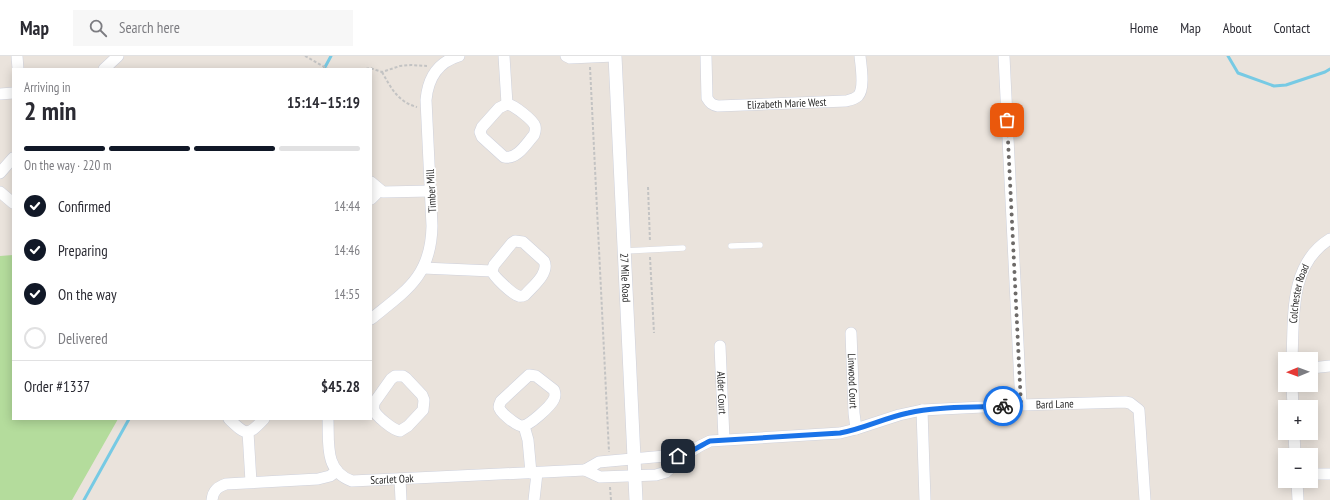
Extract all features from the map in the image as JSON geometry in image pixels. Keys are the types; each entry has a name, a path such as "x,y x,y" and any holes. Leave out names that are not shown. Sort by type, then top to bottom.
{"street":[{"path":"17,56 18,68"},
{"path":"106,68 118,56"},
{"name":"Timber Mill","path":"372,318 413,284 428,259 432,238 426,95 429,82 438,68 451,58 459,56"},
{"path":"504,56 507,104"},
{"path":"566,56 570,58 615,56"},
{"name":"27 Mile Road","path":"615,56 636,500"},
{"name":"Elizabeth Marie West","path":"706,56 707,98 713,105 718,106 846,101 853,99 859,96 862,85 860,56"},
{"path":"1004,56 1021,405"},
{"path":"0,94 12,93"},
{"path":"507,104 515,107 533,123 535,132 515,156 508,158 504,157 482,137 480,132 482,127 499,108 507,104"},
{"path":"0,173 12,159"},
{"path":"372,183 380,190 388,192 431,191"},
{"path":"372,198 380,190"},
{"path":"0,192 12,202"},
{"name":"Colchester Road","path":"1292,352 1294,310 1298,284 1304,268 1312,254 1330,239"},
{"path":"515,241 522,242 546,264 544,272 525,295 522,296 515,295 494,276 492,271 494,265 515,241"},
{"path":"423,268 492,271"},
{"name":"Linwood Court","path":"851,333 856,430"},
{"name":"Alder Court","path":"720,346 724,439"},
{"path":"1318,367 1330,366"},
{"path":"532,375 536,376 554,390 555,397 545,410 524,426 517,425 501,411 499,405 501,401 525,377 532,375"},
{"path":"399,376 406,378 422,395 424,400 423,410 408,426 400,431 393,429 376,413 372,407 391,379 399,376"},
{"name":"Bard Lane","path":"635,476 656,475 666,472 687,454 710,441 840,433 856,430 899,415 922,410 1125,402 1130,403 1139,410 1145,500"},
{"path":"922,410 926,500"},
{"path":"230,420 241,430 248,432 255,429 263,420"},
{"path":"212,500 213,493 216,488 226,484 318,479 330,476 337,472 331,462 328,420"},
{"path":"524,426 534,473 534,500"},
{"path":"248,432 251,482"},
{"name":"Bard Lane","path":"634,458 687,454"},
{"name":"Scarlet Oak","path":"337,472 341,476 352,480 534,473 585,470 599,462 634,458"},
{"name":"Scarlet Oak","path":"585,470 600,477 635,476"},
{"path":"1318,474 1330,474"},
{"path":"400,479 401,500"},
{"path":"1297,488 1298,500"}],"lane":[{"path":"731,246 760,245"},
{"path":"624,251 683,248"}],"path":[{"path":"305,56 326,68"},
{"path":"590,63 609,456"},
{"path":"372,69 382,72 391,68 411,65 425,65 438,68"},
{"path":"382,72 392,90 404,102 412,106 426,109"},
{"path":"648,186 649,234"},
{"path":"651,266 654,333"},
{"path":"610,483 611,500"}],"green space":[{"path":"12,255 12,420 117,420 72,500 0,500 0,256"}],"waterway":[{"path":"325,68 331,56"},
{"path":"1228,56 1238,73 1274,86 1286,85 1330,69"},
{"path":"84,500 128,420"}],"way so far":[{"path":"1003,406 1021,405 1007,120"}],"route":[{"path":"678,456 687,454 710,441 840,433 856,430 899,415 922,410 1003,406"}]}
